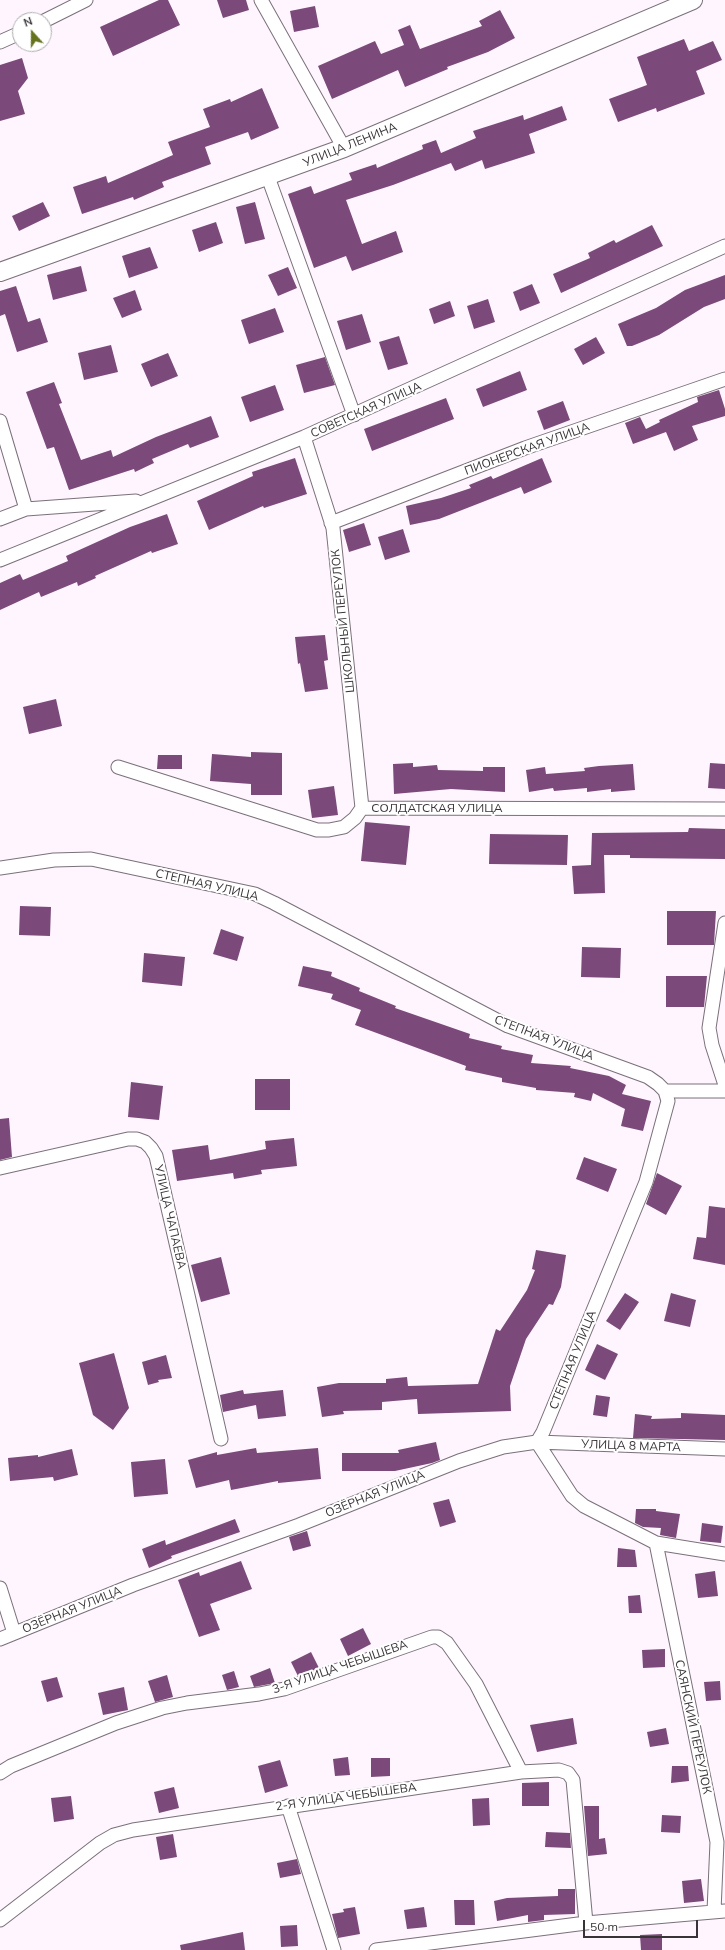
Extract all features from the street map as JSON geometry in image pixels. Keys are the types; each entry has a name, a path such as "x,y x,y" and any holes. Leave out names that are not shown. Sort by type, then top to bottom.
{"main road":[{"name":"УЛИЦА ЛЕНИНА","path":"0,272 268,177 344,148 693,0"}],"street":[{"path":"52,17 86,0"},
{"path":"261,0 344,148"},
{"path":"0,42 12,37"},
{"path":"268,177 354,416"},
{"name":"СОВЕТСКАЯ УЛИЦА","path":"0,560 354,416 725,246"},
{"name":"ПИОНЕРСКАЯ УЛИЦА","path":"331,523 525,448 725,379"},
{"path":"0,421 26,509"},
{"name":"ШКОЛЬНЫЙ ПЕРЕУЛОК","path":"304,437 331,523 362,808"},
{"path":"0,519 26,509 147,501"},
{"name":"СОЛДАТСКАЯ УЛИЦА","path":"118,767 317,830 329,830 344,827 355,818 362,808 725,809"},
{"name":"СТЕПНАЯ УЛИЦА","path":"0,868 54,860 91,859 255,894 508,1026 648,1077 665,1091 668,1101 667,1110 646,1182 543,1432 537,1442"},
{"path":"725,923 709,1028 712,1045 725,1084"},
{"path":"665,1091 725,1091"},
{"name":"УЛИЦА ЧАПАЕВА","path":"0,1168 128,1139 137,1139 145,1142 151,1148 156,1156 221,1439"},
{"path":"537,1442 572,1496 584,1506 656,1543 725,1554"},
{"name":"УЛИЦА 8 МАРТА","path":"537,1442 725,1449"},
{"name":"ОЗЁРНАЯ УЛИЦА","path":"0,1639 133,1585 299,1525 459,1461 503,1447 537,1442"},
{"name":"САЯНСКИЙ ПЕРЕУЛОК","path":"656,1543 717,1842 720,1911"},
{"path":"0,1588 14,1633"},
{"name":"3-Я УЛИЦА ЧЕБЫШЕВА","path":"0,1773 11,1766 116,1723 162,1708 284,1689 425,1638 432,1637 438,1637 447,1643 476,1684 521,1772"},
{"name":"2-Я УЛИЦА ЧЕБЫШЕВА","path":"0,1920 100,1843 114,1835 133,1830 288,1806 521,1772 559,1770 568,1773 573,1780 586,1923"},
{"path":"288,1806 334,1950"},
{"path":"376,1950 586,1923 720,1911"}],"building":[{"path":"159,0 168,0 180,25 113,56 100,27"},
{"path":"217,0 246,0 249,10 223,18"},
{"path":"315,6 319,27 294,32 290,11"},
{"path":"500,10 515,38 488,52 447,67 448,69 405,87 398,70 332,99 318,66 375,41 381,54 404,45 398,30 410,25 420,49 482,26 479,21"},
{"path":"684,39 689,51 713,41 722,60 696,71 705,94 657,112 656,108 618,122 609,99 647,85 637,57"},
{"path":"22,58 28,78 18,91 25,114 0,121 0,65"},
{"path":"262,88 279,128 251,140 248,132 205,147 211,164 162,182 164,187 134,200 133,197 82,214 73,187 106,176 108,183 173,155 168,142 210,127 203,109 230,99 231,102"},
{"path":"562,106 567,120 529,134 535,153 485,169 482,160 455,171 451,163 393,185 346,200 362,244 396,231 403,252 352,271 346,256 314,268 288,194 311,186 314,194 352,180 349,173 376,164 377,168 423,149 422,145 436,140 441,153 476,138 473,131 523,115 524,120"},
{"path":"43,202 50,216 19,231 12,216"},
{"path":"255,202 265,239 245,244 236,207"},
{"path":"216,222 223,243 199,252 192,230"},
{"path":"652,225 663,246 561,293 553,274 590,258 588,253 614,240 616,243"},
{"path":"150,247 158,268 129,278 122,256"},
{"path":"81,266 87,291 53,300 47,275"},
{"path":"288,267 297,288 278,296 268,275"},
{"path":"725,275 725,299 704,307 659,335 632,346 627,346 618,324 656,308 685,290"},
{"path":"532,284 540,303 520,311 513,292"},
{"path":"16,286 28,322 40,318 48,342 17,352 5,314 0,316 0,291"},
{"path":"135,290 142,310 122,318 113,298"},
{"path":"488,299 495,322 474,329 467,306"},
{"path":"450,301 455,316 434,324 429,309"},
{"path":"275,308 284,332 249,344 241,320"},
{"path":"362,314 371,342 346,350 337,321"},
{"path":"399,336 408,364 388,370 379,342"},
{"path":"596,337 605,353 583,365 574,349"},
{"path":"111,345 118,372 84,380 78,353"},
{"path":"168,353 178,376 151,387 141,364"},
{"path":"325,357 335,385 304,393 296,365"},
{"path":"520,371 527,390 483,407 476,389"},
{"path":"54,382 62,403 59,404 81,460 111,450 113,457 156,437 211,416 219,437 190,448 188,444 152,459 154,463 135,472 134,469 69,490 54,447 47,449 26,392"},
{"path":"275,385 284,410 250,422 241,397"},
{"path":"719,390 725,409 725,416 692,426 698,440 674,451 666,432 633,444 625,423 640,417 646,429 660,422 659,420 698,402 697,397"},
{"path":"446,398 454,419 372,451 364,429"},
{"path":"563,401 570,420 544,430 537,411"},
{"path":"295,458 307,494 264,508 263,506 209,530 197,501 253,476 252,472"},
{"path":"542,458 552,482 524,494 521,487 439,519 410,525 406,506 441,498 471,488 469,485 491,476 493,479"},
{"path":"167,514 178,544 152,553 151,551 95,576 96,578 78,586 77,582 41,597 39,592 0,610 0,583 20,574 23,580 68,561 66,556 130,527"},
{"path":"364,523 371,545 349,552 343,530"},
{"path":"403,529 410,552 385,560 378,537"},
{"path":"325,635 328,660 324,661 328,689 305,692 300,663 298,664 295,637"},
{"path":"56,699 62,726 29,734 23,707"},
{"path":"251,752 282,753 282,795 251,795 251,784 210,781 212,754 251,757"},
{"path":"158,755 182,755 182,769 157,769"},
{"path":"413,763 413,767 437,765 438,770 483,771 483,767 505,767 505,792 451,789 394,794 393,764"},
{"path":"710,763 725,764 725,789 708,788"},
{"path":"633,764 635,790 611,792 611,789 587,792 587,788 554,791 553,788 529,792 526,770 545,767 546,774 585,771 584,768 599,766"},
{"path":"334,786 338,815 312,818 308,790"},
{"path":"365,822 410,826 406,865 361,861"},
{"path":"689,828 725,829 725,859 630,858 630,855 604,855 605,893 574,894 572,866 591,865 592,833 688,832"},
{"path":"490,834 568,835 567,865 489,864"},
{"path":"20,906 51,907 50,936 19,935"},
{"path":"667,911 716,911 714,945 667,945"},
{"path":"221,929 244,937 237,961 213,954"},
{"path":"582,947 621,948 620,978 581,977"},
{"path":"144,953 185,957 182,986 142,982"},
{"path":"303,966 332,972 331,976 360,988 359,991 396,1006 395,1008 470,1034 469,1038 502,1046 501,1049 533,1055 531,1063 571,1066 570,1068 609,1076 626,1085 622,1094 651,1101 643,1131 621,1126 625,1109 593,1093 591,1101 574,1097 575,1093 536,1090 536,1088 502,1082 502,1078 465,1070 466,1066 355,1025 361,1010 331,999 333,994 298,986"},
{"path":"666,976 707,976 704,1007 666,1007"},
{"path":"255,1079 290,1079 290,1110 255,1110"},
{"path":"131,1082 163,1086 159,1120 128,1117"},
{"path":"9,1118 12,1157 0,1160 0,1119"},
{"path":"294,1138 297,1166 261,1170 262,1174 234,1179 233,1173 177,1181 172,1150 208,1145 210,1160 266,1149 265,1141"},
{"path":"584,1157 617,1169 608,1192 576,1179"},
{"path":"657,1173 682,1186 666,1215 646,1204"},
{"path":"709,1206 725,1208 725,1265 693,1259 697,1237 706,1238"},
{"path":"536,1250 566,1255 561,1287 553,1305 549,1304 526,1339 510,1386 511,1411 418,1414 417,1399 382,1402 382,1410 343,1411 344,1414 322,1417 317,1387 339,1383 386,1383 386,1379 407,1377 408,1386 478,1384 496,1329 500,1331 527,1290 535,1270 532,1269"},
{"path":"221,1257 230,1294 201,1302 191,1265"},
{"path":"625,1293 639,1302 620,1330 606,1321"},
{"path":"671,1293 696,1300 690,1327 664,1321"},
{"path":"597,1344 618,1354 605,1380 585,1370"},
{"path":"114,1353 129,1408 113,1430 93,1415 79,1363"},
{"path":"166,1355 172,1378 158,1380 159,1382 148,1385 142,1362"},
{"path":"243,1390 244,1394 283,1390 286,1416 258,1419 256,1405 223,1412 220,1395"},
{"path":"596,1395 610,1397 607,1417 593,1415"},
{"path":"681,1413 725,1415 725,1440 633,1438 635,1414 652,1416 651,1419 681,1418"},
{"path":"436,1442 440,1460 432,1463 395,1471 342,1471 342,1453 399,1453 398,1450"},
{"path":"256,1448 257,1453 318,1448 321,1479 278,1483 278,1481 231,1490 229,1480 196,1488 188,1460 217,1452 217,1455"},
{"path":"72,1449 78,1475 54,1481 53,1477 10,1481 8,1458 38,1455 38,1457"},
{"path":"165,1459 168,1494 134,1497 131,1462"},
{"path":"449,1499 456,1522 440,1527 433,1503"},
{"path":"636,1509 656,1509 656,1511 680,1514 676,1538 660,1535 661,1528 643,1527 635,1523"},
{"path":"235,1519 240,1532 171,1556 172,1558 149,1568 142,1549 165,1540 166,1545"},
{"path":"702,1523 723,1526 721,1543 700,1541"},
{"path":"307,1531 311,1546 293,1551 289,1537"},
{"path":"618,1548 635,1550 637,1567 617,1567"},
{"path":"241,1561 252,1589 210,1604 220,1630 199,1637 178,1580 199,1572 200,1576"},
{"path":"715,1571 718,1596 698,1598 695,1574"},
{"path":"640,1595 642,1613 629,1613 628,1596"},
{"path":"363,1628 371,1644 348,1656 340,1639"},
{"path":"665,1649 665,1667 643,1668 642,1650"},
{"path":"311,1652 319,1668 298,1676 291,1662"},
{"path":"270,1668 275,1683 254,1687 250,1676"},
{"path":"234,1671 239,1687 227,1690 222,1675"},
{"path":"167,1675 173,1697 155,1702 148,1681"},
{"path":"57,1677 63,1697 47,1702 41,1681"},
{"path":"720,1681 721,1700 706,1701 704,1682"},
{"path":"124,1687 128,1710 103,1715 98,1693"},
{"path":"573,1718 577,1744 537,1752 530,1725"},
{"path":"666,1728 669,1744 650,1747 647,1732"},
{"path":"348,1757 350,1775 335,1776 333,1759"},
{"path":"371,1758 390,1758 390,1776 371,1777"},
{"path":"280,1760 288,1786 265,1793 258,1766"},
{"path":"672,1766 688,1766 689,1781 671,1783"},
{"path":"549,1782 549,1806 522,1806 522,1783"},
{"path":"174,1787 179,1808 159,1813 154,1792"},
{"path":"71,1796 74,1819 54,1822 51,1798"},
{"path":"489,1798 490,1825 473,1826 472,1799"},
{"path":"584,1806 599,1806 599,1839 605,1838 607,1854 588,1856"},
{"path":"662,1815 681,1816 680,1833 661,1832"},
{"path":"546,1832 570,1833 571,1848 545,1847"},
{"path":"173,1834 177,1857 160,1860 156,1837"},
{"path":"297,1859 301,1874 280,1878 277,1863"},
{"path":"701,1879 704,1901 684,1903 682,1881"},
{"path":"558,1889 575,1889 575,1914 544,1915 544,1920 528,1922 528,1915 497,1921 494,1901 507,1898 558,1896"},
{"path":"454,1900 474,1900 475,1925 455,1925"},
{"path":"355,1907 360,1934 338,1938 332,1914 344,1912 343,1909"},
{"path":"424,1907 427,1927 407,1929 404,1910"},
{"path":"297,1925 298,1946 281,1947 280,1926"},
{"path":"243,1932 245,1950 181,1950 180,1945"},
{"path":"662,1934 662,1950 641,1950 640,1935"}]}
